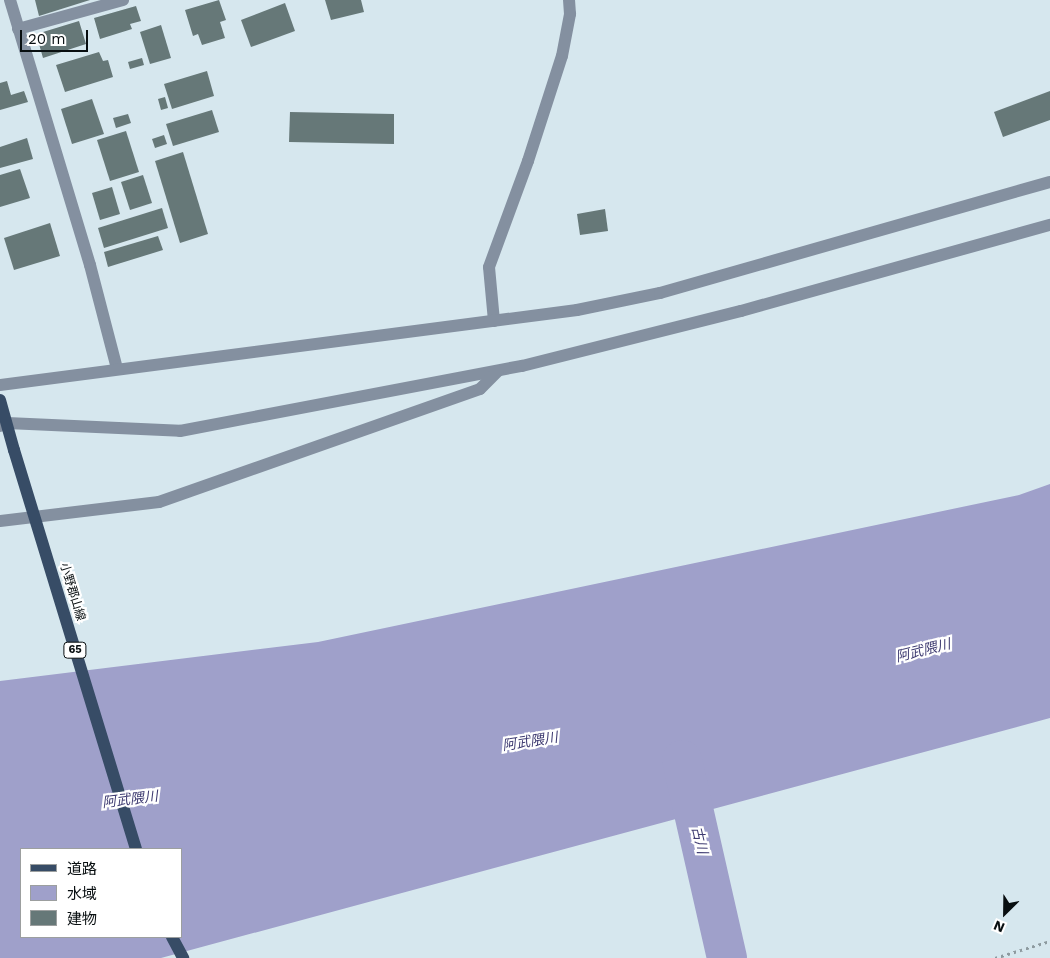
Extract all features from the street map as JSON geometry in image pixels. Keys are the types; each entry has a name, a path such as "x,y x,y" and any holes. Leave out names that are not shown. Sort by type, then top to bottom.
{"main road":[{"name":"小野郡山線","path":"0,400 3,425 14,450 136,848"},
{"path":"173,938 183,958"}],"street":[{"path":"18,29 122,0"},
{"path":"494,321 489,267 528,162 562,56 570,14 569,0"},
{"path":"7,3 18,29 90,264 117,369"},
{"path":"0,385 577,310 660,293 1050,182"},
{"path":"3,425 180,431 498,371 741,311 1050,225"},
{"path":"0,520 159,502 480,389 498,371"}],"path":[{"path":"995,958 1050,941"}],"water":[{"name":"阿武隈川","path":"1050,484 1050,718 161,958 0,958 0,681 318,642 1019,495"}],"building":[{"path":"35,0 90,0 39,16"},
{"path":"219,0 226,20 220,22 225,38 202,45 198,34 193,36 185,10"},
{"path":"325,0 361,0 364,12 331,20"},
{"path":"285,3 295,31 251,47 241,20"},
{"path":"136,6 141,21 130,24 132,29 100,39 94,18"},
{"path":"79,21 86,44 43,58 39,44 46,42 43,32"},
{"path":"161,25 171,58 150,64 140,32"},
{"path":"99,52 103,61 108,60 113,77 65,92 56,65"},
{"path":"142,58 144,65 130,69 128,62"},
{"path":"207,71 214,96 172,109 164,84"},
{"path":"7,81 11,95 24,91 28,102 0,110 0,83"},
{"path":"1050,91 1050,120 1003,137 994,112"},
{"path":"165,97 168,108 161,110 158,99"},
{"path":"92,99 104,134 72,144 61,109"},
{"path":"212,110 219,132 173,146 166,124"},
{"path":"290,112 394,114 394,144 289,142"},
{"path":"128,114 131,123 116,128 113,118"},
{"path":"126,131 139,172 110,181 97,140"},
{"path":"164,135 167,144 155,148 152,139"},
{"path":"27,138 33,159 0,168 0,147"},
{"path":"183,152 208,234 180,243 155,161"},
{"path":"20,169 30,198 0,207 0,175"},
{"path":"143,175 152,203 130,210 121,182"},
{"path":"112,187 120,214 100,220 92,193"},
{"path":"162,208 168,228 104,248 98,228"},
{"path":"605,209 608,231 580,235 577,214"},
{"path":"50,223 60,256 14,270 4,238"},
{"path":"158,236 163,250 108,267 104,252"}],"waterway":[{"name":"古川","path":"682,760 727,958"}]}
